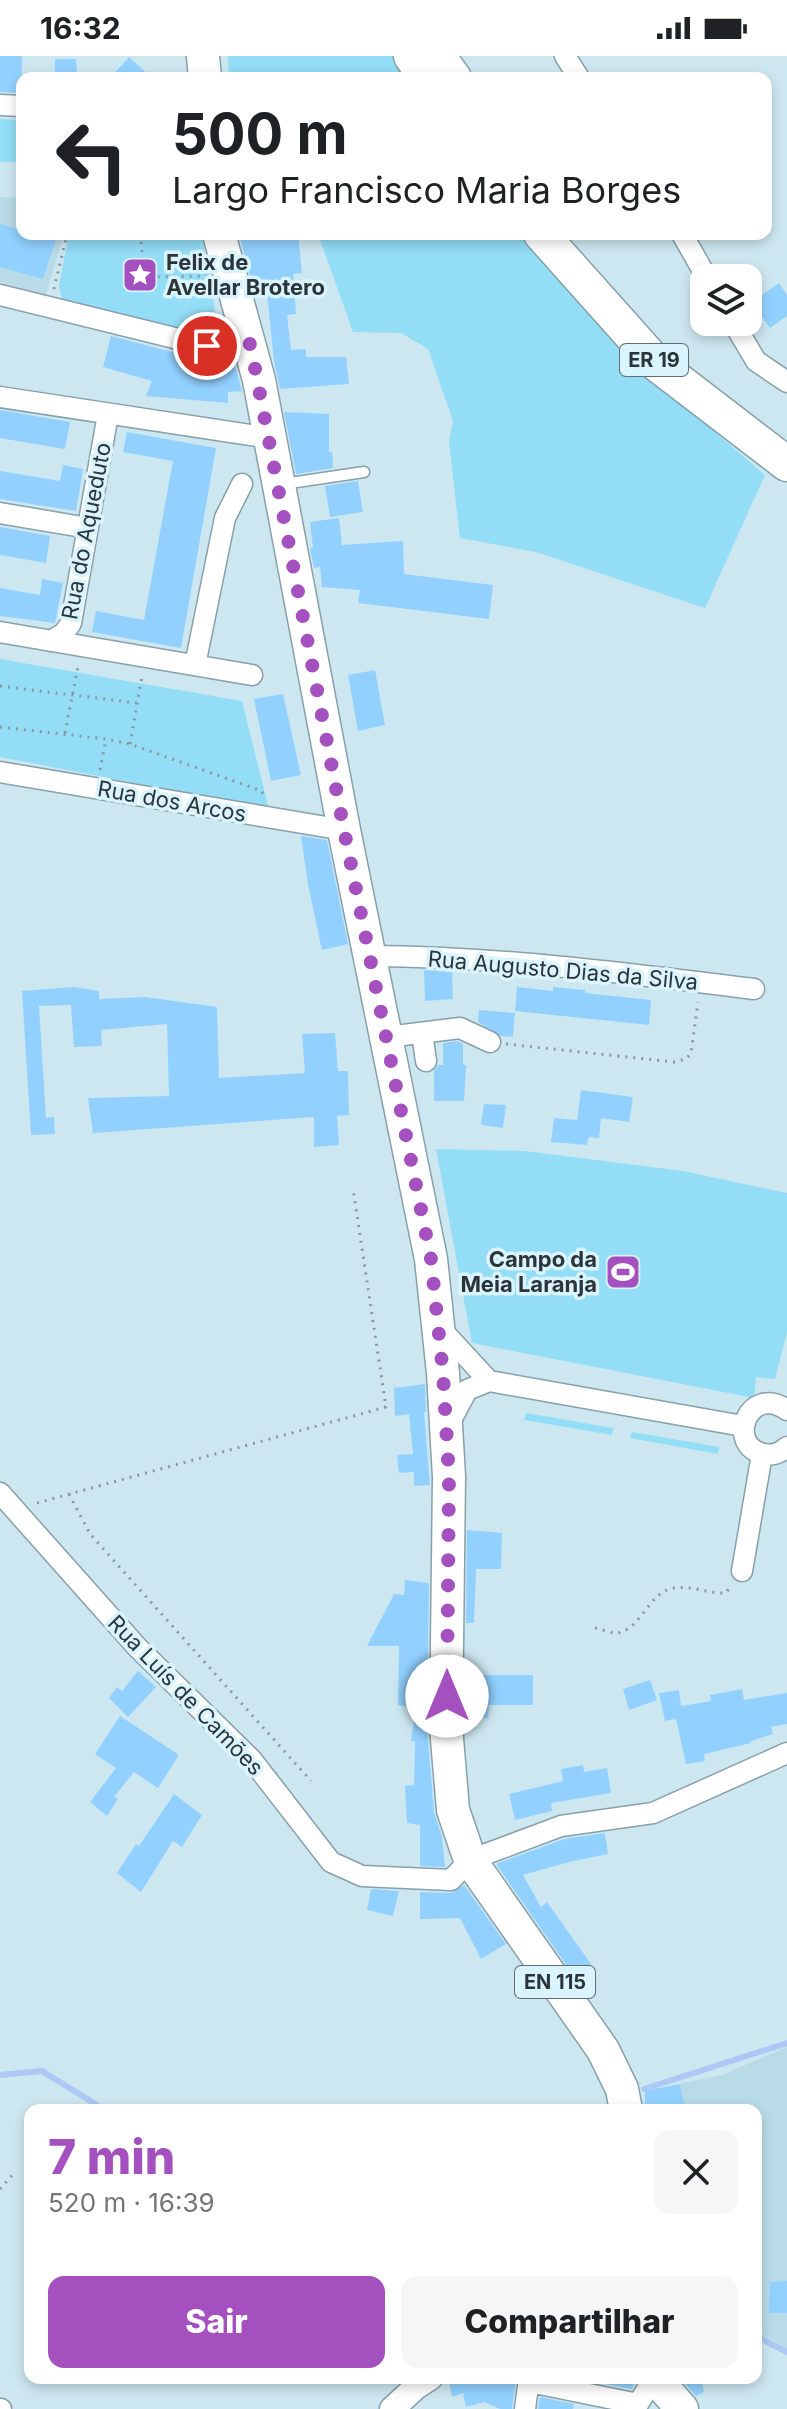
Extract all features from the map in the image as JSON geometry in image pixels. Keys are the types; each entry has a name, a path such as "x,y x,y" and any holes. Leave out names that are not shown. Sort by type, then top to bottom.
{"highway":[{"name":"ER 19","path":"546,240 658,365 787,464"},
{"name":"ER 19","path":"576,240 676,351 787,437"}],"main road":[{"name":"EN 115","path":"221,240 248,336 270,438 344,830 431,1259 438,1326 455,1382 446,1429 449,1477 447,1739 453,1810 470,1860 603,2050 622,2089 625,2104"},
{"path":"660,2384 682,2409"}],"street":[{"path":"685,240 699,264"},
{"path":"0,295 207,346 248,336"},
{"path":"741,336 756,361 787,382"},
{"path":"0,397 270,438"},
{"name":"Rua do Aqueduto","path":"51,641 64,633 71,623 108,414"},
{"path":"195,665 225,518 242,484"},
{"path":"0,513 88,528"},
{"path":"0,632 252,675"},
{"name":"Rua dos Arcos","path":"0,772 344,830"},
{"name":"Rua Augusto Dias da Silva","path":"371,956 456,957 754,989"},
{"path":"387,1037 460,1028 490,1042"},
{"path":"422,1033 426,1061"},
{"path":"438,1326 484,1377"},
{"path":"484,1377 455,1382 452,1369 743,1426"},
{"path":"787,1410 779,1405 763,1403 746,1417 743,1426 747,1442 762,1454 772,1455 787,1447"},
{"path":"742,1571 762,1454"},
{"name":"Rua Luís de Camões","path":"0,1493 137,1647 252,1760 331,1862 362,1876 451,1880 470,1860 561,1826 653,1813 787,1753"},
{"path":"392,2409 421,2384"},
{"path":"525,2409 529,2384"},
{"path":"548,2384 638,2404 651,2384"}],"lane":[{"path":"279,485 364,472"}],"path":[{"path":"49,309 66,240"},
{"path":"141,240 145,277 230,276"},
{"path":"65,734 81,646"},
{"path":"130,744 145,657"},
{"path":"0,686 137,703"},
{"path":"0,727 130,744 262,791 267,819"},
{"path":"96,788 106,739"},
{"path":"490,1042 674,1062 686,1059 691,1053 700,982"},
{"path":"14,1511 386,1407 353,1189"},
{"path":"69,1494 90,1534 311,1781"},
{"path":"595,1628 617,1634 632,1626 661,1593 674,1588 726,1593 742,1571"},
{"path":"0,2189 13,2174"}],"shaded area":[{"path":"228,56 400,56 409,72 229,72"},
{"path":"0,119 16,120 16,162 0,162"},
{"path":"0,197 16,198 16,240 62,240 46,295 0,282"},
{"path":"68,240 203,240 216,316 204,329 192,332 62,299 59,286"},
{"path":"320,240 526,240 597,324 765,475 705,608 536,552 460,538 449,442 453,421 428,349 401,333 353,332"},
{"path":"0,659 242,701 269,809 0,757"},
{"path":"436,1149 525,1151 683,1171 787,1193 787,1332 775,1379 756,1377 754,1398 472,1343"},
{"path":"526,1413 613,1428 612,1435 524,1420"},
{"path":"632,1432 719,1447 718,1454 630,1438"},
{"path":"787,2047 787,2348 762,2334 762,2104 645,2104 645,2091 722,2075"}],"building":[{"path":"0,56 22,56 22,72 16,72 16,93 0,92"},
{"path":"129,57 145,72 115,72"},
{"path":"55,59 76,59 77,72 55,72"},
{"path":"0,224 16,228 16,240 56,240 43,279 0,267"},
{"path":"241,240 299,240 302,273 293,274 296,314 287,315 291,350 306,349 306,357 346,357 349,384 280,389 266,283 252,284"},
{"path":"779,283 787,295 787,316 770,328 762,316 762,295"},
{"path":"111,336 236,369 242,391 228,392 228,403 146,396 152,381 103,367"},
{"path":"0,410 70,422 65,449 0,438"},
{"path":"284,412 329,414 329,452 332,452 333,468 296,474"},
{"path":"127,432 216,448 181,648 92,632 96,611 144,620 173,461 123,452"},
{"path":"63,465 83,469 76,511 0,499 0,471 60,481"},
{"path":"358,481 363,512 330,517 325,486"},
{"path":"339,518 342,545 403,541 404,574 493,585 489,619 358,603 360,590 322,587 320,567 314,568 310,548 313,548 310,522"},
{"path":"0,527 50,536 46,563 0,555"},
{"path":"42,579 63,583 55,623 0,616 0,588 40,595"},
{"path":"375,670 385,725 358,731 348,675"},
{"path":"283,694 301,775 271,781 254,699"},
{"path":"301,836 327,840 348,944 322,950"},
{"path":"424,970 452,972 453,999 425,1001"},
{"path":"75,987 99,991 99,999 145,997 217,1007 219,1078 305,1073 302,1034 335,1033 338,1071 348,1071 349,1115 337,1116 339,1145 314,1147 314,1117 93,1133 88,1098 169,1096 167,1024 101,1030 102,1046 74,1047 71,1005 39,1006 46,1118 54,1117 55,1134 31,1135 22,991"},
{"path":"517,987 553,991 553,987 585,990 585,993 651,1000 649,1025 515,1011"},
{"path":"479,1010 515,1013 513,1037 501,1036 478,1022"},
{"path":"458,1041 463,1044 463,1065 466,1065 464,1101 434,1101 434,1071 438,1065 443,1065 443,1043"},
{"path":"581,1090 633,1097 629,1122 601,1118 599,1138 589,1137 587,1145 551,1142 554,1118 577,1120"},
{"path":"484,1104 506,1105 503,1128 481,1125"},
{"path":"425,1384 430,1485 414,1486 414,1472 399,1473 397,1455 413,1454 409,1414 395,1416 394,1388"},
{"path":"467,1530 502,1533 501,1569 476,1569 474,1623 466,1623"},
{"path":"405,1580 429,1583 427,1729 434,1812 442,1837 445,1867 420,1866 420,1825 407,1823 405,1786 414,1785 415,1741 411,1741 416,1708 398,1705 399,1646 367,1646 394,1594 404,1595"},
{"path":"138,1671 156,1687 128,1717 109,1698 117,1687 122,1691"},
{"path":"466,1675 533,1675 533,1705 489,1705 488,1718 465,1718"},
{"path":"650,1680 657,1700 629,1710 623,1689"},
{"path":"742,1689 744,1700 787,1693 787,1724 771,1727 773,1734 751,1743 704,1754 705,1761 686,1764 676,1719 665,1721 659,1693 679,1690 681,1706 711,1701 710,1695"},
{"path":"120,1716 179,1755 158,1788 134,1772 114,1797 118,1799 107,1816 90,1802 116,1768 95,1754"},
{"path":"583,1765 584,1772 607,1768 611,1793 551,1803 552,1811 515,1820 509,1794 563,1781 561,1769"},
{"path":"174,1794 202,1815 182,1847 173,1841 141,1892 117,1873"},
{"path":"605,1833 608,1854 523,1875 541,1907 547,1902 591,1964 574,1976 496,1864 564,1839"},
{"path":"464,1885 506,1944 481,1959 460,1918 420,1919 420,1892 451,1893"},
{"path":"371,1889 399,1891 393,1916 367,1910"},
{"path":"680,2084 684,2104 645,2104 645,2091"},
{"path":"787,2281 787,2313 769,2313 770,2282"},
{"path":"450,2384 515,2384 512,2409 500,2409 484,2402 466,2407 463,2393 452,2397"},
{"path":"607,2384 634,2384 632,2389"},
{"path":"685,2384 702,2384 704,2392 696,2396"},
{"path":"540,2397 574,2404 573,2409 538,2409"}],"waterway":[{"path":"644,2089 787,2043"},
{"path":"0,2075 42,2071 95,2104"},
{"path":"762,2339 787,2352"}],"place":[{"name":"Felix de Avellar Brotero","path":"140,275"},
{"name":"Campo da Meia Laranja","path":"623,1272"}],"route":[{"path":"207,346 248,336 259,380 344,830 431,1259 443,1373 449,1477 447,1696"}]}
